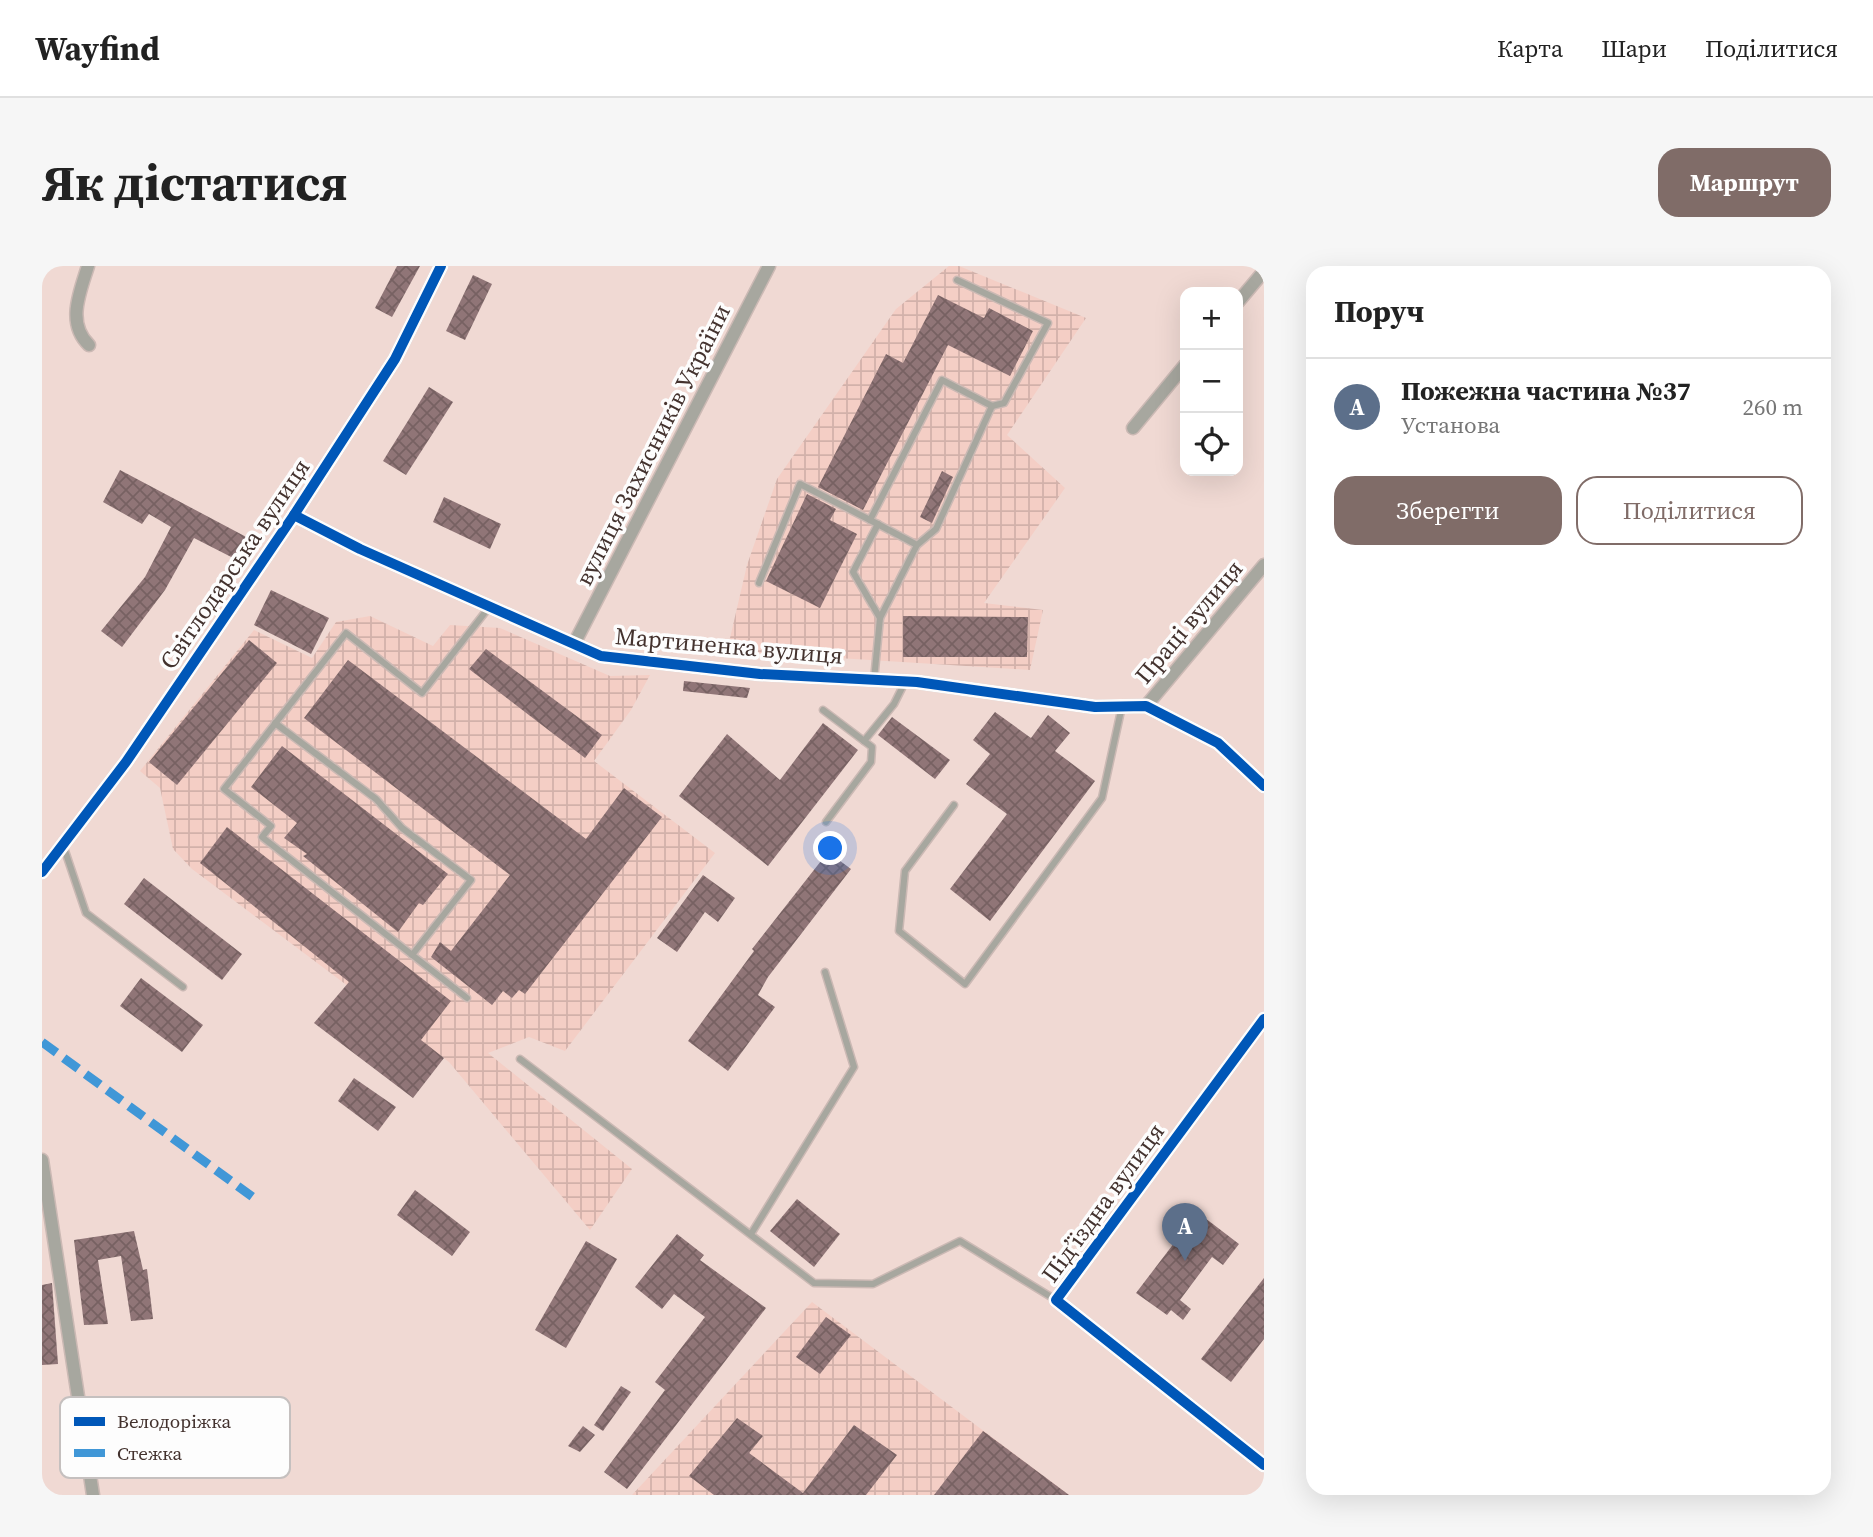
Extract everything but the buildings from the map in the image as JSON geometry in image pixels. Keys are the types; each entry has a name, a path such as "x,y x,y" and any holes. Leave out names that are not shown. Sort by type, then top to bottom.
{"street":[{"path":"88,266 76,309 82,338 89,345"},
{"name":"Світлодарська вулиця","path":"42,872 126,762 294,515 394,359 441,266"},
{"name":"вулиця Захисників України","path":"574,644 769,266"},
{"path":"1243,296 1264,271"},
{"path":"1133,428 1180,371"},
{"name":"Мартиненка вулиця","path":"294,515 360,549 601,656 760,674 905,681 1095,707 1146,706"},
{"name":"Праці вулиця","path":"1146,706 1264,565"},
{"path":"1146,706 1218,743 1264,786"},
{"name":"Під’їздна вулиця","path":"1264,1019 1056,1300 1264,1465"},
{"path":"42,1160 78,1397"}],"lane":[{"path":"870,520 942,380 992,406 1004,402 1048,323 957,280"},
{"path":"874,680 880,618 917,545 936,529 992,406"},
{"path":"759,583 800,484 917,545"},
{"path":"878,524 853,572 880,618"},
{"path":"467,998 262,837 271,826 223,789 346,633 422,693 490,607"},
{"path":"864,741 894,704 905,681"},
{"path":"954,805 905,871 899,931 965,984 1102,797 1122,706"},
{"path":"823,710 872,747 871,762 826,822"},
{"path":"275,723 376,799 402,828 471,880 412,955"},
{"path":"63,845 86,913 183,987"},
{"path":"751,1234 854,1068 825,972"},
{"path":"520,1059 814,1283 873,1284 960,1241 1056,1300"}],"shaded area":[{"path":"949,266 959,266 1086,318 1007,435 1065,488 984,603 1043,610 1030,670 727,651 747,565 777,479 896,309"},
{"path":"370,616 433,646 450,625 500,628 610,676 650,675 631,710 594,761 715,853 565,1051 529,1037 488,1053 632,1169 590,1230 449,1062 192,869 173,849 160,788 140,771 254,630 312,658 336,622"},
{"path":"812,1302 1069,1495 632,1495"}],"marked path":[{"path":"42,1042 254,1198"}],"cycle path":[{"path":"42,872 126,762 294,515 395,359 441,266"},
{"path":"294,515 360,549 601,656 760,674 917,682 1095,707 1146,706 1218,743 1264,786"},
{"path":"1264,1019 1056,1300 1264,1465"}],"place":[{"name":"Пожежна частина №37","path":"1185,1261"}]}
